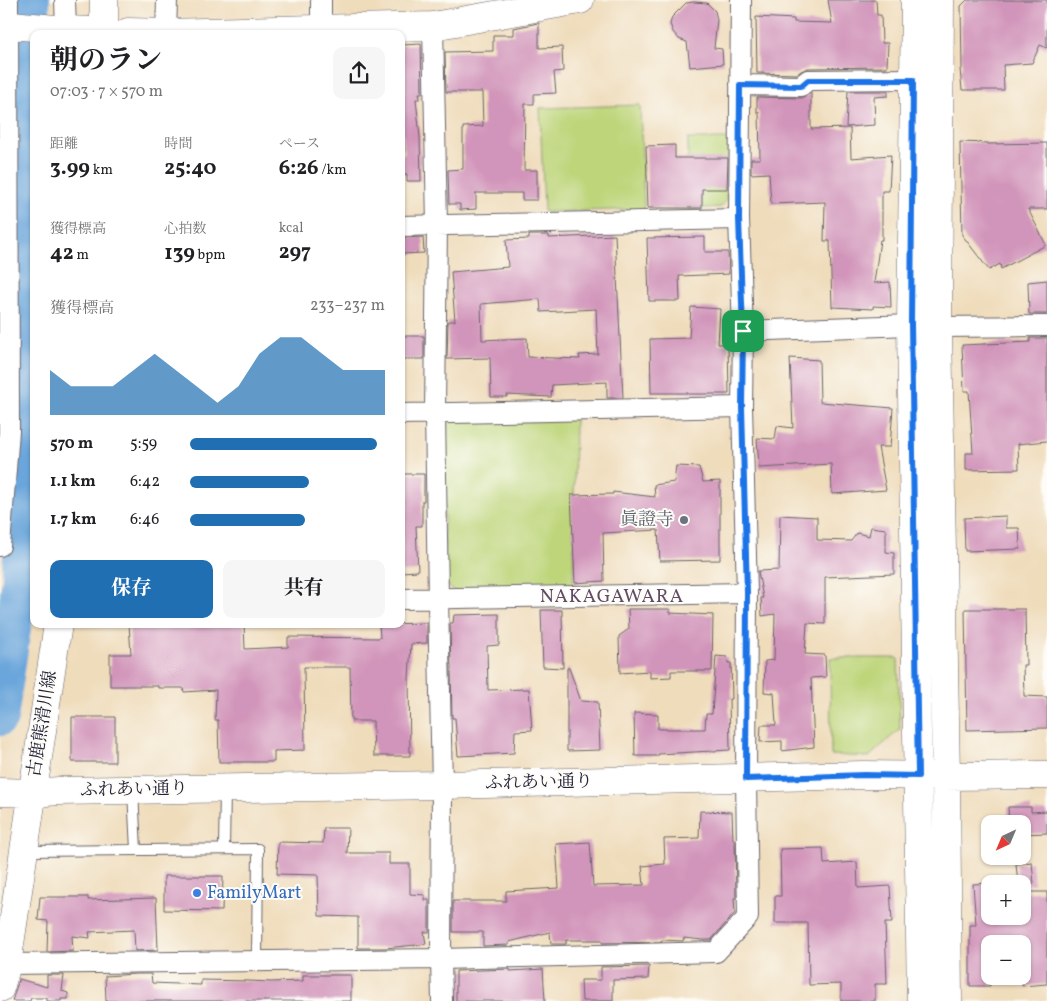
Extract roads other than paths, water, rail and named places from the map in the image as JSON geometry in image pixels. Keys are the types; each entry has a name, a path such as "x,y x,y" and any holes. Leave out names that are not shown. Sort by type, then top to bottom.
{"street":[{"path":"65,0 87,30"},
{"path":"89,30 104,0"},
{"path":"166,30 167,0"},
{"path":"321,0 321,29"},
{"path":"290,30 433,26 550,3 580,0"},
{"path":"3,976 257,961 441,959 716,952 748,917 746,779 747,593 742,407 743,331 739,219 741,0"},
{"path":"915,0 911,324 921,1001"},
{"path":"940,0 938,327 948,1001"},
{"path":"0,546 9,431 4,170 7,18 82,30"},
{"path":"433,26 437,226 435,413 442,785 442,1001"},
{"path":"740,85 801,86 808,80 913,80"},
{"path":"405,226 739,219"},
{"path":"743,331 911,324 938,327 1047,326"},
{"path":"405,414 742,407"},
{"path":"405,599 747,593"},
{"name":"古鹿熊滑川線","path":"3,976 24,851 16,792 36,772 57,628"},
{"name":"ふれあい通り","path":"16,792 746,779 864,775 1047,775"}],"lane":[{"path":"224,849 225,788"},
{"path":"133,790 136,850"},
{"path":"24,851 258,849 257,961"}],"waterway":[{"path":"32,0 32,30"},
{"path":"0,718 20,580 30,312"}],"place":[{"name":"眞證寺","path":"684,520"},
{"name":"FamilyMart","path":"197,893"}],"district":[{"name":"NAKAGAWARA","path":"612,597"}]}
